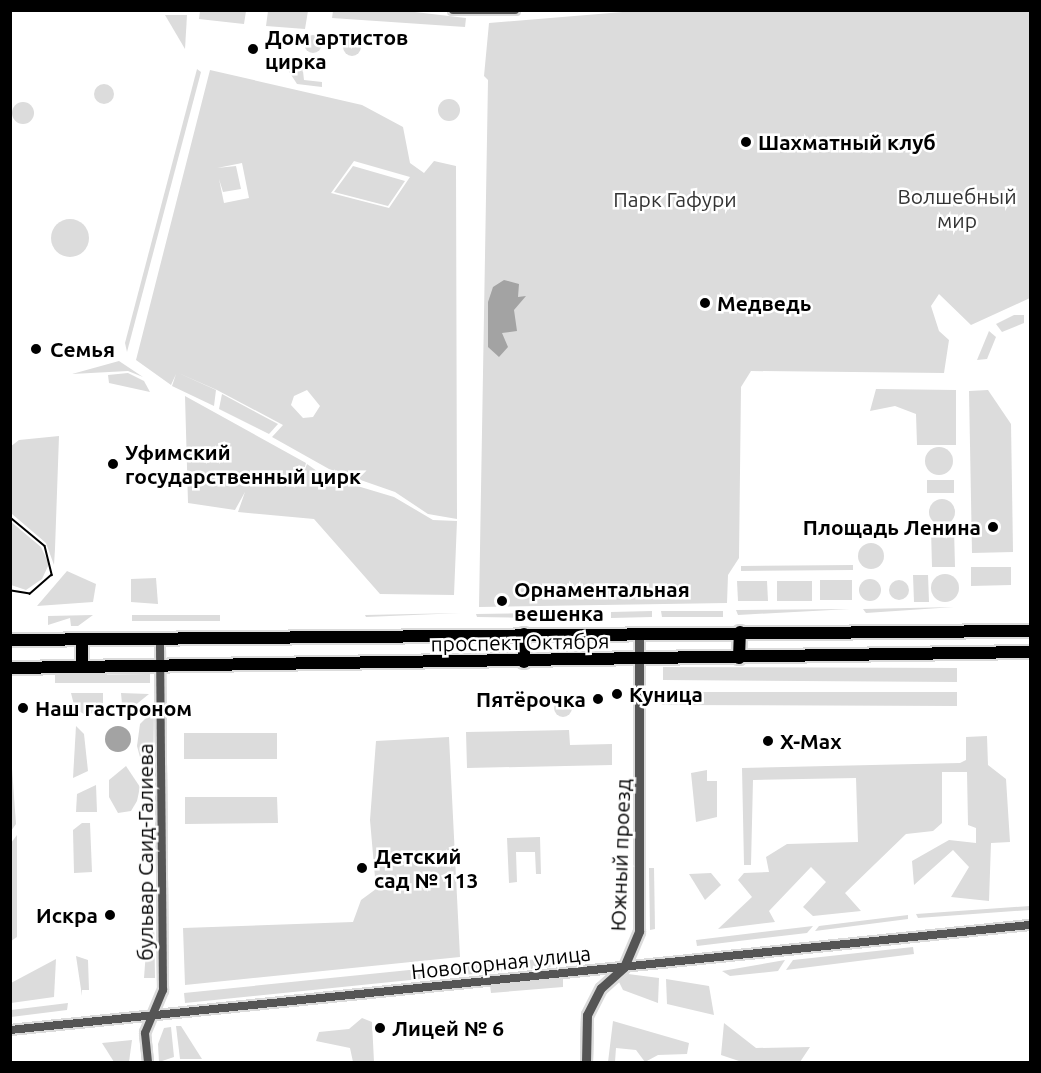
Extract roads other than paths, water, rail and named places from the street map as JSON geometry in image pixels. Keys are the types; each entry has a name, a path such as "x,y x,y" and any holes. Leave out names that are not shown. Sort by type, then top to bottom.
{"main road":[{"name":"проспект Октября","path":"10,640 1030,631"},
{"path":"740,632 740,658"},
{"path":"524,634 524,662"},
{"path":"82,639 82,666"},
{"name":"проспект Октября","path":"10,668 524,662 1030,652"}],"street":[{"path":"453,10 478,14 515,10"},
{"name":"Южный проезд","path":"586,1062 587,1015 601,988 624,967 640,922 639,633"},
{"name":"бульвар Саид-Галиева","path":"148,1062 146,1033 164,990 160,638"},
{"name":"Новогорная улица","path":"10,1030 1030,925"}],"tram line":[{"path":"10,517 45,546 52,575 30,594 10,591"}],"place":[{"name":"Дом артистов цирка","path":"253,49"},
{"name":"Шахматный клуб","path":"746,142"},
{"name":"Медведь","path":"705,303"},
{"name":"Семья","path":"36,349"},
{"name":"Уфимский государственный цирк","path":"113,464"},
{"name":"Площадь Ленина","path":"993,527"},
{"name":"Орнаментальная вешенка","path":"502,601"},
{"name":"Куница","path":"617,694"},
{"name":"Пятёрочка","path":"598,699"},
{"name":"Наш гастроном","path":"23,708"},
{"name":"X-Max","path":"768,741"},
{"name":"Детский сад № 113","path":"362,868"},
{"name":"Искра","path":"110,915"},
{"name":"Лицей № 6","path":"380,1028"}],"park label":[{"name":"Парк Гафури","path":"675,199"},
{"name":"Волшебный мир","path":"957,208"}]}
